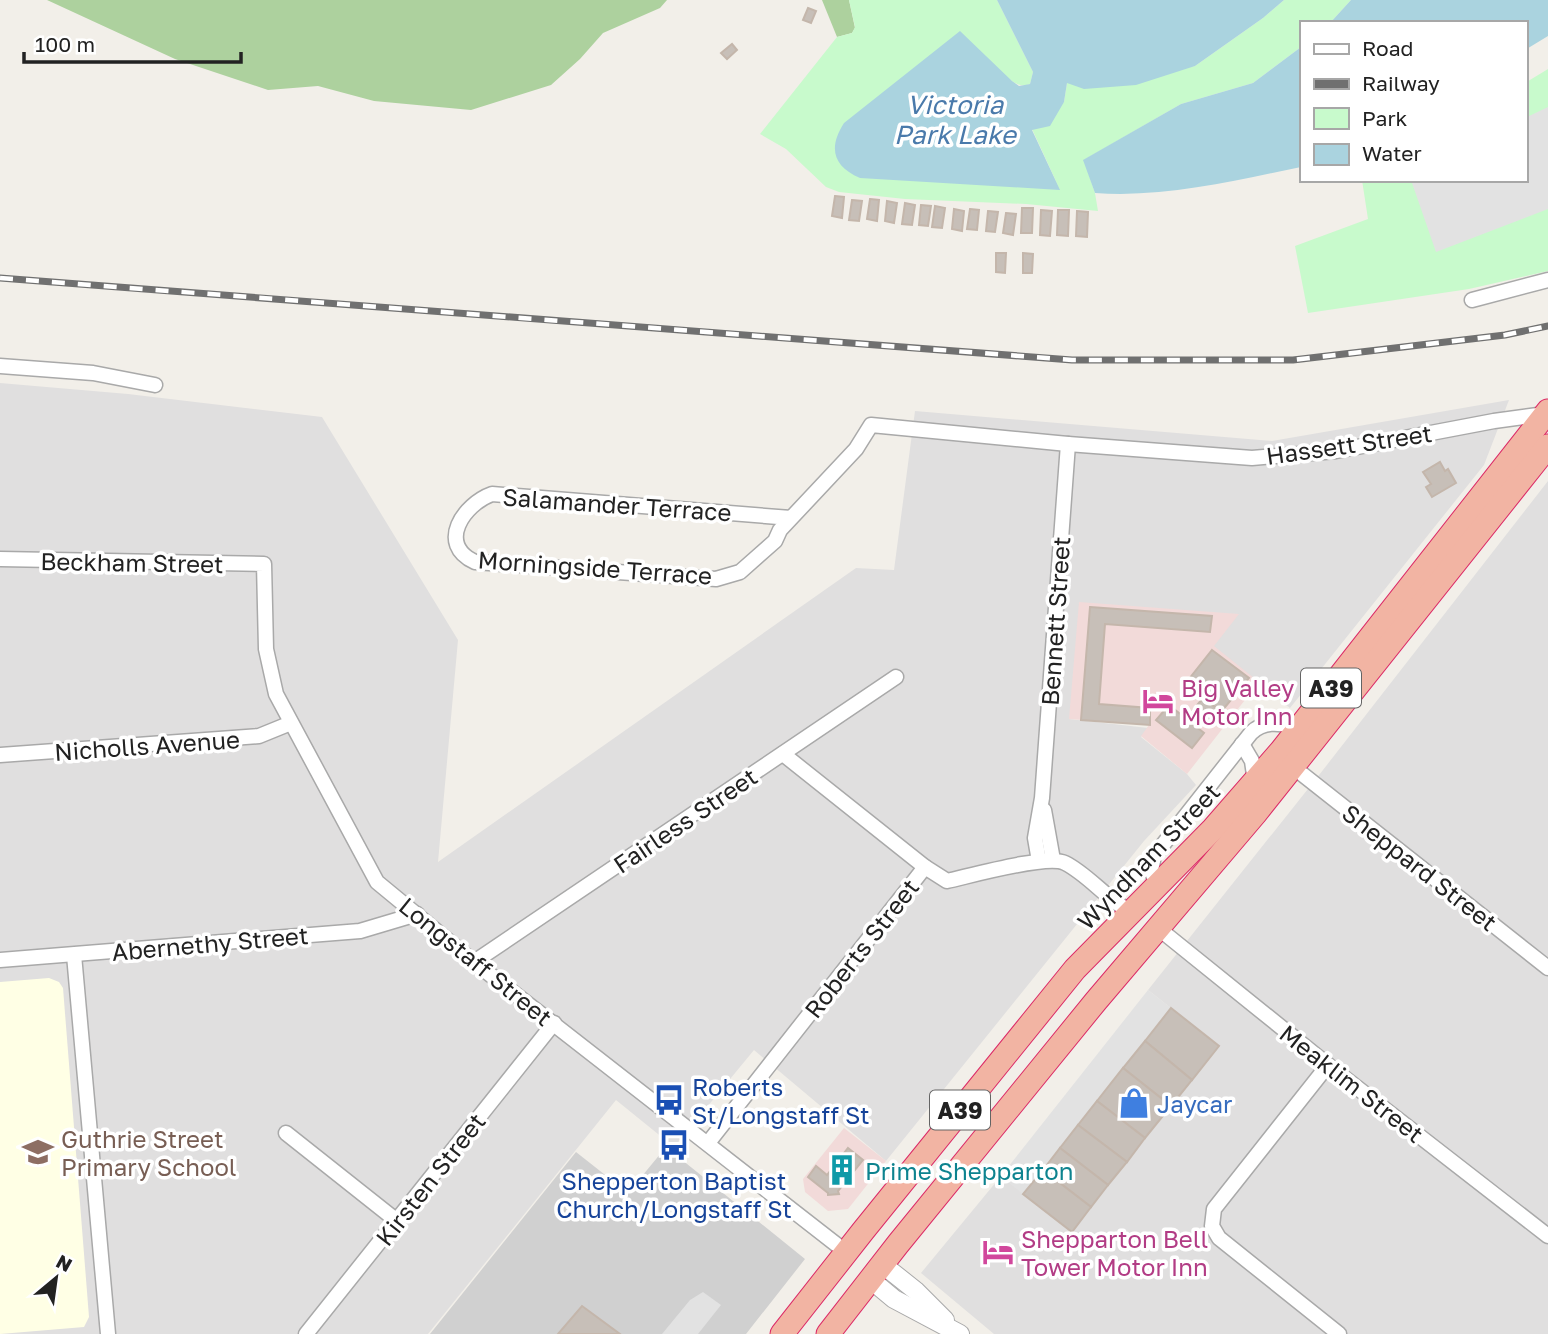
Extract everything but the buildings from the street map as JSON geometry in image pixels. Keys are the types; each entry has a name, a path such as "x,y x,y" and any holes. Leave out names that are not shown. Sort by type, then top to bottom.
{"highway":[{"name":"Wyndham Street","path":"782,1334 1075,970 1213,829 1255,782 1547,413"},
{"name":"Wyndham Street","path":"828,1334 876,1271 1255,814 1548,446"},
{"path":"1131,912 1158,928"},
{"path":"846,1252 876,1271"}],"street":[{"path":"1472,300 1548,280"},
{"path":"0,366 93,373 155,385"},
{"name":"Hassett Street","path":"1068,444 1252,458 1336,451 1547,413"},
{"name":"Morningside Terrace","path":"456,527 456,540 460,550 465,557 475,562 716,579 740,572 775,541 780,530 856,449 871,425 1068,444"},
{"name":"Bennett Street","path":"1046,861 1035,838 1042,798 1068,444"},
{"name":"Salamander Terrace","path":"456,527 479,499 492,494 791,518"},
{"name":"Beckham Street","path":"0,559 264,564"},
{"name":"Longstaff Street","path":"264,564 266,649 276,694 377,882 474,962 846,1252"},
{"name":"Fairless Street","path":"474,962 896,677"},
{"name":"Nicholls Avenue","path":"0,755 260,736 291,723"},
{"path":"1158,886 1151,870 1154,856 1256,728 1279,723 1300,727"},
{"path":"1242,744 1252,761 1255,782"},
{"path":"783,754 925,867"},
{"name":"Sheppard Street","path":"1292,766 1548,968"},
{"path":"1046,861 1069,865 1116,904 1131,912"},
{"name":"Roberts Street","path":"708,1143 925,867 947,881 1046,861"},
{"name":"Abernethy Street","path":"0,960 360,931 417,914"},
{"name":"Meaklim Street","path":"1158,928 1328,1065 1548,1236"},
{"path":"74,954 108,1334"},
{"name":"Kirsten Street","path":"306,1334 554,1023"},
{"path":"1328,1065 1214,1209 1212,1226 1219,1238 1339,1334"},
{"path":"286,1133 397,1220"}],"shaded area":[{"path":"1548,107 1548,209 1436,252 1412,182 1527,182 1527,117"},
{"path":"0,383 128,394 322,417 458,640 438,862 856,568 894,570 915,411 1272,441 1509,400 1484,465 1290,708 1210,644 1069,719 1148,728 1141,737 1187,774 1196,785 1144,841 886,1161 754,1050 674,1147 616,1100 428,1334 0,1334"},
{"path":"1548,481 1548,1334 994,1334 921,1273 1001,1176 1072,1231 1219,1046 1148,990"},
{"name":"Big Valley Motor Inn","path":"1079,602 1239,614 1214,646 1259,682 1187,774 1141,736 1149,725 1069,719"},
{"name":"Guthrie Street Primary School","path":"49,978 59,982 63,988 89,1317 84,1327 0,1334 0,982"},
{"path":"1148,990 1171,1008 1023,1194 1001,1176"},
{"path":"844,1128 886,1161 848,1209 828,1211 805,1192 803,1179"},
{"path":"666,1147 805,1259 746,1334 430,1334 576,1152 628,1193"},
{"path":"703,1292 721,1305 698,1334 662,1334 690,1300"}],"green space":[{"path":"47,0 667,0 660,8 603,33 580,59 551,85 471,110 374,101 318,86 268,90 175,59"},
{"path":"822,0 849,0 855,28 852,33 837,37"},
{"path":"849,0 997,0 1033,72 1030,84 1026,85 1016,84 1004,75 1060,190 1032,129 1064,102 1067,83 1195,66 1284,0 1351,0 1332,21 1300,21 1300,48 1253,83 1181,104 1084,160 1098,211 1026,204 905,199 839,192 826,187 786,149 760,134 837,37 852,33 855,27"},
{"path":"1548,69 1548,271 1469,289 1308,313 1295,246 1368,219 1362,182 1527,182 1527,82"}],"water":[{"name":"Victoria Park Lake","path":"997,0 1284,0 1195,66 1136,85 1084,89 1067,83 1064,102 1050,126 1032,130 1060,190 860,178 844,168 835,148 844,123 960,31 1012,81 1019,86 1030,84 1033,72"},
{"path":"1351,0 1548,0 1548,36 1527,49 1527,21 1332,21"},
{"path":"1300,48 1300,167 1173,191 1095,193 1083,160 1181,104 1253,83"}],"railway":[{"path":"0,278 1072,360 1293,360 1505,335 1548,326"}],"place":[{"name":"Big Valley Motor Inn","path":"1158,701"},
{"name":"Roberts St/Longstaff St","path":"669,1100"},
{"name":"Jaycar","path":"1134,1103"},
{"name":"Shepperton Baptist Church/Longstaff St","path":"674,1145"},
{"name":"Guthrie Street Primary School","path":"38,1152"},
{"name":"Prime Shepparton","path":"842,1170"},
{"name":"Shepparton Bell Tower Motor Inn","path":"998,1252"}]}
